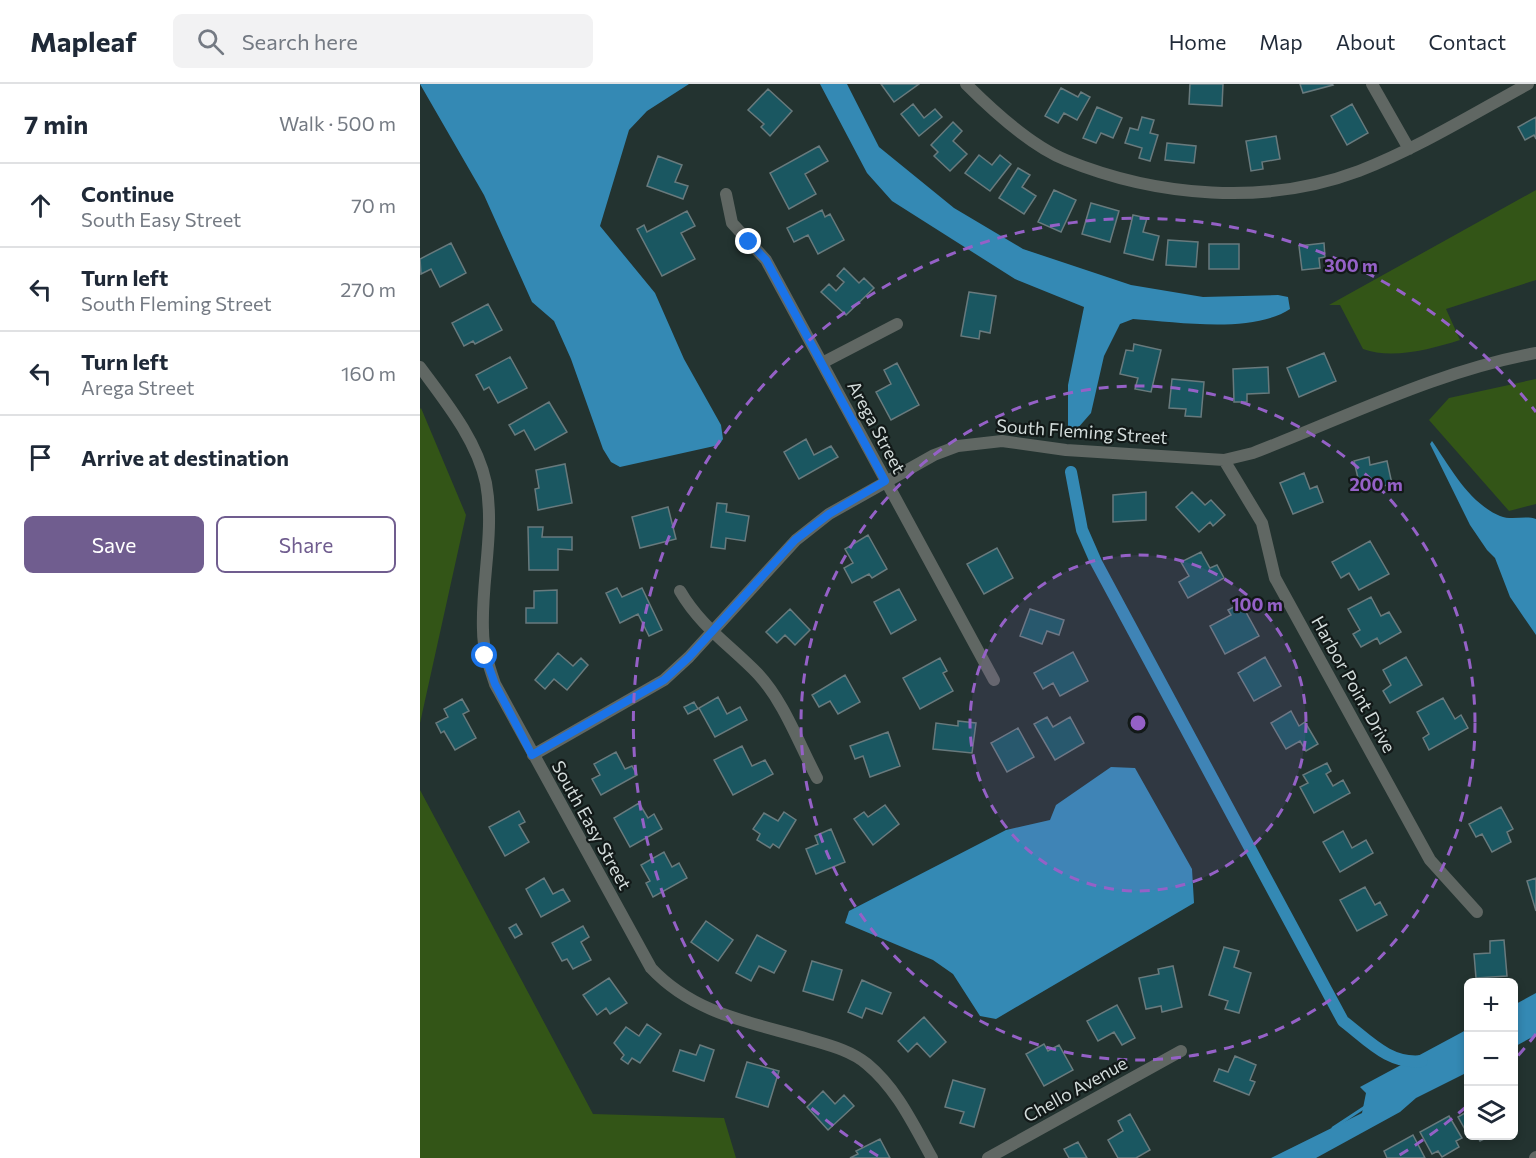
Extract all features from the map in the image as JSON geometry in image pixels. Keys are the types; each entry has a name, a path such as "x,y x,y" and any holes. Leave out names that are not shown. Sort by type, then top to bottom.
{"street":[{"path":"966,84 999,118 1064,160 1147,186 1219,193 1293,189 1357,172 1409,149 1528,84"},
{"path":"1372,84 1409,149"},
{"name":"Arega Street","path":"726,194 732,223 766,260 994,680"},
{"path":"822,363 897,324"},
{"name":"South Fleming Street","path":"532,755 664,680 712,632 795,540 829,514 885,481 958,446 1002,441 1066,450 1224,460 1253,453 1438,378 1480,365 1536,353"},
{"name":"South Easy Street","path":"420,367 451,409 474,450 485,480 489,508 483,630 485,656 495,684 651,968 668,986 691,1002 720,1014 838,1048 865,1062 889,1084 932,1158"},
{"name":"Harbor Point Drive","path":"1224,460 1262,523 1275,578 1430,860 1477,912"},
{"path":"680,591 693,614 759,676 771,693 817,778"},
{"name":"Chello Avenue","path":"988,1158 1181,1051"}],"green space":[{"path":"1536,190 1536,280 1446,309 1460,340 1412,352 1386,354 1374,352 1363,349 1340,305 1329,305"},
{"path":"1536,379 1536,504 1509,511 1429,420 1449,398"},
{"path":"420,409 466,515 420,723"},
{"path":"420,790 593,1114 724,1118 736,1158 420,1158"}],"water":[{"path":"420,84 689,84 647,111 629,130 600,226 655,293 684,359 721,425 723,439 719,445 620,467 611,462 603,449 571,359 554,321 532,302 484,195"},
{"path":"820,84 847,84 879,147 954,208 1023,249 1131,285 1203,297 1278,295 1288,297 1290,309 1256,322 1235,324 1192,324 1133,319 1120,324 1104,356 1091,413 1077,429 1068,429 1068,385 1084,307 1015,279 892,201 867,173"},
{"path":"1432,441 1461,483 1489,510 1505,517 1536,519 1536,635 1510,597 1495,558 1470,525 1430,444"},
{"path":"1111,767 1135,768 1192,869 1194,903 996,1019 980,1016 953,974 933,960 845,923 849,911 1006,830 1050,820 1056,805"},
{"path":"1536,993 1536,1035 1518,1045 1518,1032 1518,1003"},
{"path":"1464,1031 1464,1074 1416,1098 1400,1112 1316,1158 1271,1158 1362,1113 1366,1093 1360,1087"}],"building":[{"path":"881,84 919,84 894,102"},
{"path":"1190,84 1223,84 1222,106 1189,104"},
{"path":"1300,84 1332,84 1333,85 1303,93"},
{"path":"1061,88 1078,97 1081,92 1090,97 1077,120 1064,113 1058,123 1045,116"},
{"path":"768,89 792,111 770,136 761,127 764,124 748,110"},
{"path":"913,104 924,118 935,109 942,117 919,136 901,114"},
{"path":"1352,104 1368,133 1347,145 1331,116"},
{"path":"1097,107 1122,118 1113,138 1101,133 1096,143 1083,138"},
{"path":"1142,117 1154,120 1150,133 1158,135 1150,161 1139,158 1142,148 1125,143 1130,128 1138,130"},
{"path":"1536,117 1536,139 1534,135 1525,140 1518,127"},
{"path":"953,122 962,131 953,141 967,154 950,171 934,156 938,152 931,145"},
{"path":"1276,136 1280,159 1262,162 1263,169 1251,171 1246,141"},
{"path":"1167,143 1196,146 1194,163 1165,160"},
{"path":"819,146 828,161 805,174 816,194 789,209 770,173"},
{"path":"979,155 992,165 1000,155 1011,164 990,191 965,173"},
{"path":"658,156 682,165 675,182 688,186 683,199 647,186"},
{"path":"1018,168 1030,175 1022,187 1036,196 1024,214 999,198"},
{"path":"1054,190 1076,200 1061,232 1038,222"},
{"path":"1091,203 1119,211 1110,242 1082,234"},
{"path":"822,210 825,217 830,214 844,240 818,254 808,235 794,242 787,228"},
{"path":"687,211 695,226 681,233 695,259 662,276 637,229 644,225 647,232"},
{"path":"1133,215 1147,218 1143,232 1159,236 1153,260 1124,253"},
{"path":"1168,240 1198,242 1196,267 1166,265"},
{"path":"451,243 466,273 440,287 431,269 421,274 420,259"},
{"path":"1324,243 1325,257 1319,258 1320,268 1302,270 1299,246"},
{"path":"1209,244 1239,244 1239,269 1209,269"},
{"path":"844,268 859,283 864,278 874,288 846,315 821,292 829,284 836,291 844,282 837,276"},
{"path":"969,292 996,296 990,333 980,331 979,339 961,336"},
{"path":"488,304 502,330 475,344 473,341 464,346 452,323"},
{"path":"1134,344 1161,350 1151,392 1135,389 1138,378 1120,374 1126,350 1133,351"},
{"path":"1324,353 1336,381 1299,397 1287,368"},
{"path":"510,357 527,388 498,403 489,387 484,390 476,375"},
{"path":"897,363 919,405 891,420 876,392 891,384 884,370"},
{"path":"1268,367 1269,393 1247,394 1247,402 1234,402 1233,369"},
{"path":"1172,379 1204,382 1201,417 1185,416 1186,409 1169,408"},
{"path":"549,402 567,432 535,450 524,430 515,435 509,425"},
{"path":"806,439 814,455 831,446 838,457 799,479 784,452"},
{"path":"1369,457 1370,465 1387,461 1392,484 1361,491 1354,461"},
{"path":"565,464 572,503 538,510 535,489 539,488 536,470"},
{"path":"1304,473 1310,489 1317,486 1323,502 1293,514 1280,483"},
{"path":"1146,492 1146,520 1113,522 1113,495"},
{"path":"1192,492 1205,505 1211,500 1225,515 1213,526 1210,522 1199,532 1176,507"},
{"path":"717,503 727,504 726,512 749,516 745,541 726,538 725,549 711,547"},
{"path":"668,507 676,539 640,548 632,517"},
{"path":"528,527 543,527 542,537 572,537 572,550 558,549 558,570 529,570"},
{"path":"868,535 887,569 872,578 869,574 852,583 844,568 853,563 845,549"},
{"path":"1370,541 1389,574 1359,590 1349,573 1341,578 1332,562"},
{"path":"997,548 1013,578 984,594 967,564"},
{"path":"1201,552 1210,568 1217,565 1224,578 1188,598 1179,582 1189,576 1181,562"},
{"path":"617,588 622,597 642,588 662,630 649,636 638,614 620,623 606,593"},
{"path":"899,589 916,620 891,634 874,602"},
{"path":"557,590 557,623 526,623 526,608 534,608 534,591"},
{"path":"1371,597 1381,616 1389,612 1401,632 1380,644 1377,638 1361,647 1353,634 1360,630 1348,609"},
{"path":"1241,603 1259,636 1225,654 1210,626 1231,615 1228,610"},
{"path":"790,609 810,630 795,645 785,635 777,643 766,632"},
{"path":"1030,609 1064,620 1059,635 1047,631 1042,644 1020,636"},
{"path":"1073,652 1088,681 1060,696 1053,683 1043,689 1034,673"},
{"path":"558,653 573,666 581,658 588,665 567,690 554,679 545,689 535,680"},
{"path":"1265,657 1281,686 1254,701 1238,673"},
{"path":"1406,657 1422,685 1390,703 1383,691 1391,685 1383,670"},
{"path":"940,658 947,671 943,673 953,691 920,709 903,678"},
{"path":"845,675 860,702 838,714 830,701 819,707 812,695"},
{"path":"718,697 727,714 740,707 747,720 715,737 699,708"},
{"path":"1443,698 1455,719 1461,715 1468,728 1429,750 1423,738 1429,734 1417,712"},
{"path":"462,699 469,711 463,714 476,738 455,750 444,731 441,733 436,723 448,717 444,709"},
{"path":"694,702 698,709 688,714 684,707"},
{"path":"1291,711 1299,726 1305,722 1318,744 1306,751 1300,741 1286,749 1271,723"},
{"path":"1047,717 1053,727 1070,717 1084,743 1055,760 1034,724"},
{"path":"958,721 976,723 972,753 933,749 936,723 958,726"},
{"path":"1018,728 1034,757 1007,772 991,743"},
{"path":"888,732 900,766 870,777 863,756 855,759 850,746"},
{"path":"742,746 752,766 765,760 773,774 733,795 714,760"},
{"path":"616,752 625,769 632,766 637,775 601,795 592,779 600,775 594,764"},
{"path":"1327,763 1331,771 1326,774 1333,786 1343,780 1350,793 1314,813 1300,787 1308,783 1303,775"},
{"path":"639,803 648,818 654,814 662,829 630,847 614,818"},
{"path":"885,805 899,824 873,845 854,819 864,812 868,817"},
{"path":"1501,807 1513,829 1507,832 1511,842 1492,852 1482,834 1476,837 1469,824"},
{"path":"519,811 525,822 519,825 529,842 505,856 489,827"},
{"path":"784,812 796,820 779,848 773,844 770,848 757,840 760,834 753,829 764,813 778,821"},
{"path":"831,829 845,862 816,874 806,849 818,844 815,836"},
{"path":"1343,831 1352,848 1366,840 1373,853 1340,872 1323,842"},
{"path":"664,852 672,867 679,863 687,878 653,897 646,883 650,881 641,865"},
{"path":"544,878 553,894 563,889 570,901 541,917 526,889"},
{"path":"1536,878 1536,911 1527,881"},
{"path":"1365,887 1375,905 1380,902 1387,915 1357,931 1340,900"},
{"path":"706,921 733,940 718,961 691,942"},
{"path":"516,924 522,934 515,938 509,928"},
{"path":"583,926 589,937 581,942 591,960 573,969 567,959 562,961 552,943"},
{"path":"757,935 786,951 774,973 759,966 751,981 736,973"},
{"path":"1504,940 1507,976 1476,978 1474,954 1490,953 1490,941"},
{"path":"1224,947 1239,951 1234,967 1251,973 1239,1013 1225,1009 1228,1001 1209,995"},
{"path":"812,961 842,970 833,1000 803,991"},
{"path":"1173,966 1182,1007 1162,1012 1161,1006 1146,1009 1139,978 1159,974 1158,969"},
{"path":"609,978 627,1003 610,1014 606,1008 597,1015 583,995"},
{"path":"862,980 891,993 882,1014 866,1008 862,1018 848,1012"},
{"path":"1117,1005 1135,1038 1122,1045 1114,1032 1098,1041 1087,1021"},
{"path":"924,1017 946,1042 930,1057 917,1043 908,1052 898,1041"},
{"path":"647,1024 661,1034 640,1063 632,1058 628,1064 621,1059 624,1055 614,1043 626,1027 639,1036"},
{"path":"1044,1044 1048,1051 1059,1045 1073,1070 1044,1086 1026,1054"},
{"path":"700,1045 714,1050 704,1081 673,1071 680,1050 696,1055"},
{"path":"1235,1056 1256,1065 1250,1080 1255,1082 1249,1095 1214,1081 1219,1069 1228,1072"},
{"path":"747,1062 779,1071 768,1107 736,1097"},
{"path":"953,1080 985,1089 974,1127 960,1123 964,1112 945,1107"},
{"path":"823,1091 835,1104 844,1095 854,1106 828,1130 807,1107"},
{"path":"1464,1113 1464,1127 1458,1117"},
{"path":"1130,1114 1150,1150 1136,1158 1118,1158 1108,1140 1123,1131 1118,1121"},
{"path":"1449,1116 1462,1138 1456,1141 1459,1147 1442,1157 1438,1151 1432,1154 1420,1132"},
{"path":"1413,1135 1425,1158 1387,1158 1384,1151"},
{"path":"880,1139 890,1158 850,1158 858,1154 856,1151"},
{"path":"1078,1142 1087,1158 1069,1158 1064,1149"}],"waterway":[{"path":"1071,472 1082,530 1096,562 1343,1021 1389,1055 1399,1059 1422,1061"},
{"path":"1333,1128 1368,1105"}],"route":[{"path":"485,656 495,684 532,755 664,680 689,657 795,540 829,514 885,481 766,260 749,242"}]}
